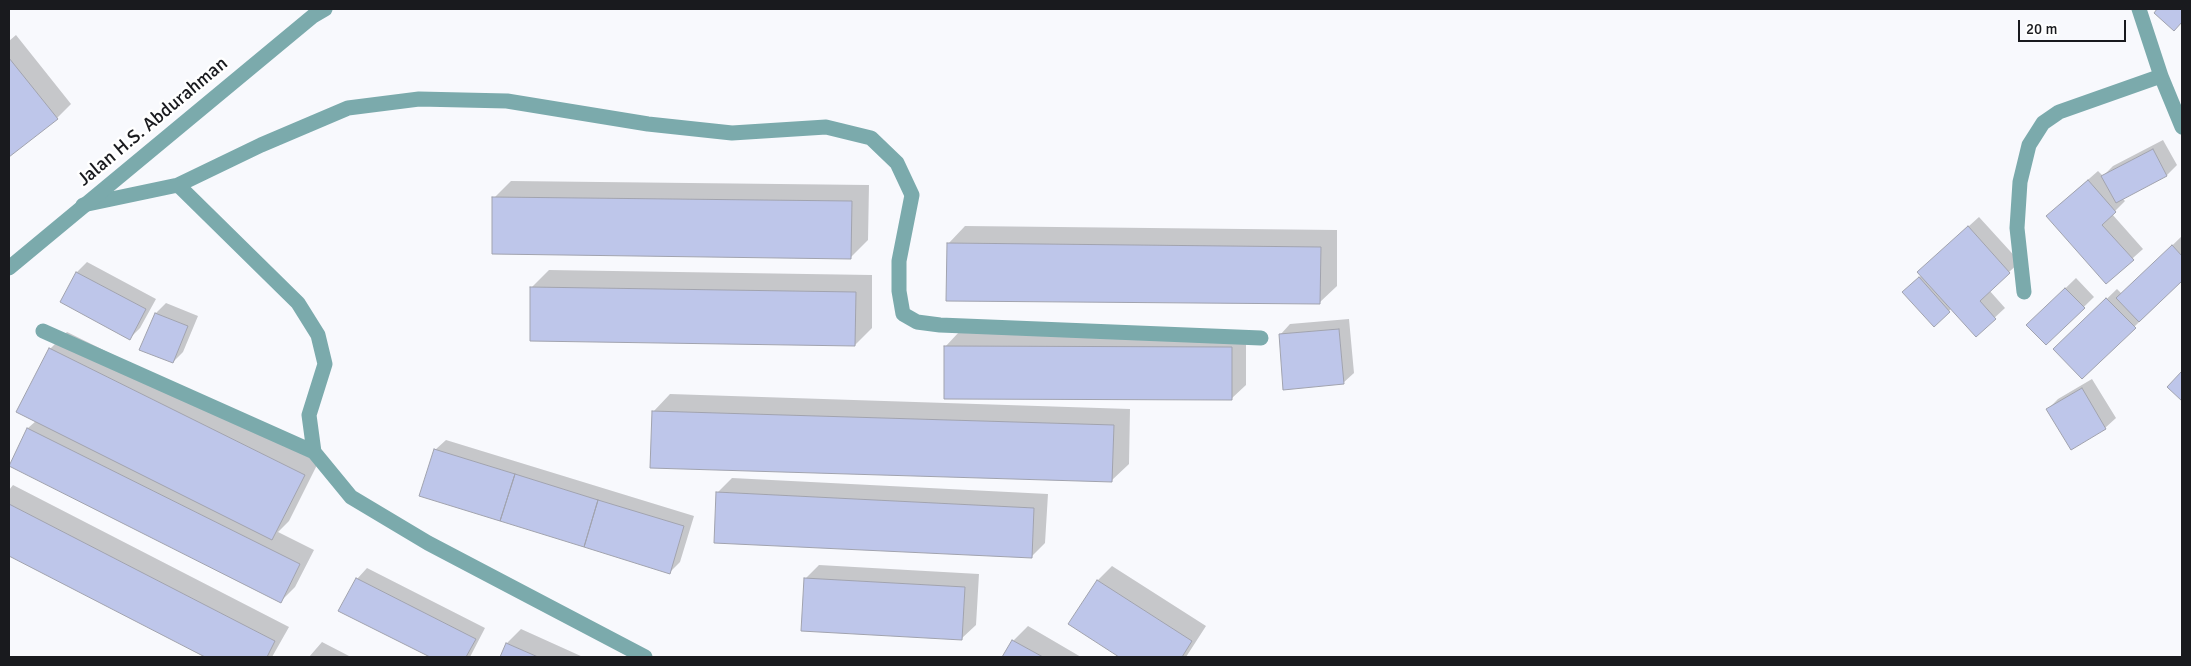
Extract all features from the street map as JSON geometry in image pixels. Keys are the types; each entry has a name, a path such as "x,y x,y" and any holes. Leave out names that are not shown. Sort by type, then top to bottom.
{"street":[{"name":"Jalan H.S. Abdurahman","path":"9,268 313,16 325,9"},
{"path":"2139,9 2161,76 2182,127"},
{"path":"2024,292 2018,228 2020,182 2030,145 2043,123 2059,112 2161,76"},
{"path":"83,206 178,185 261,145 348,108 419,100 507,101 648,124 732,133 826,128 871,138 897,163 912,195 899,262 899,291 903,314 917,322 940,325 1261,338"},
{"path":"178,185 298,303 318,335 325,364 309,415 314,452"},
{"path":"43,331 314,452 351,497 428,543 645,657"}],"building":[{"path":"2157,9 2182,9 2182,22 2174,31 2154,13"},
{"path":"9,58 58,119 9,157"},
{"path":"2153,149 2167,176 2116,203 2101,176"},
{"path":"2088,180 2116,212 2102,225 2134,260 2106,284 2046,216"},
{"path":"492,197 852,201 851,259 492,254"},
{"path":"1968,226 2010,273 1980,301 1996,319 1976,337 1917,272"},
{"path":"947,243 1321,247 1320,304 946,301"},
{"path":"2172,245 2182,256 2182,281 2139,322 2116,298"},
{"path":"76,272 146,309 130,340 60,302"},
{"path":"1919,277 1950,312 1934,327 1902,292"},
{"path":"530,287 856,292 855,346 530,341"},
{"path":"2065,288 2085,308 2046,345 2026,325"},
{"path":"2106,298 2136,328 2082,379 2053,349"},
{"path":"155,313 188,326 173,363 139,350"},
{"path":"1339,329 1344,384 1283,390 1279,334"},
{"path":"944,346 1232,347 1232,400 944,399"},
{"path":"49,348 305,475 272,540 16,412"},
{"path":"2182,371 2182,401 2167,387"},
{"path":"2082,388 2106,429 2071,450 2046,409"},
{"path":"652,411 1114,425 1112,482 650,468"},
{"path":"27,428 300,564 281,603 9,466"},
{"path":"434,449 515,474 500,521 419,496"},
{"path":"515,474 598,500 584,547 500,521"},
{"path":"716,492 1034,508 1032,558 714,543"},
{"path":"598,500 684,526 670,574 584,547"},
{"path":"9,504 275,641 267,657 205,657 9,556"},
{"path":"356,578 476,639 466,657 430,657 338,611"},
{"path":"804,578 965,587 962,640 801,631"},
{"path":"1097,580 1192,641 1182,657 1119,657 1068,624"},
{"path":"1012,640 1043,657 1002,657"},
{"path":"506,643 538,657 500,657"}]}
